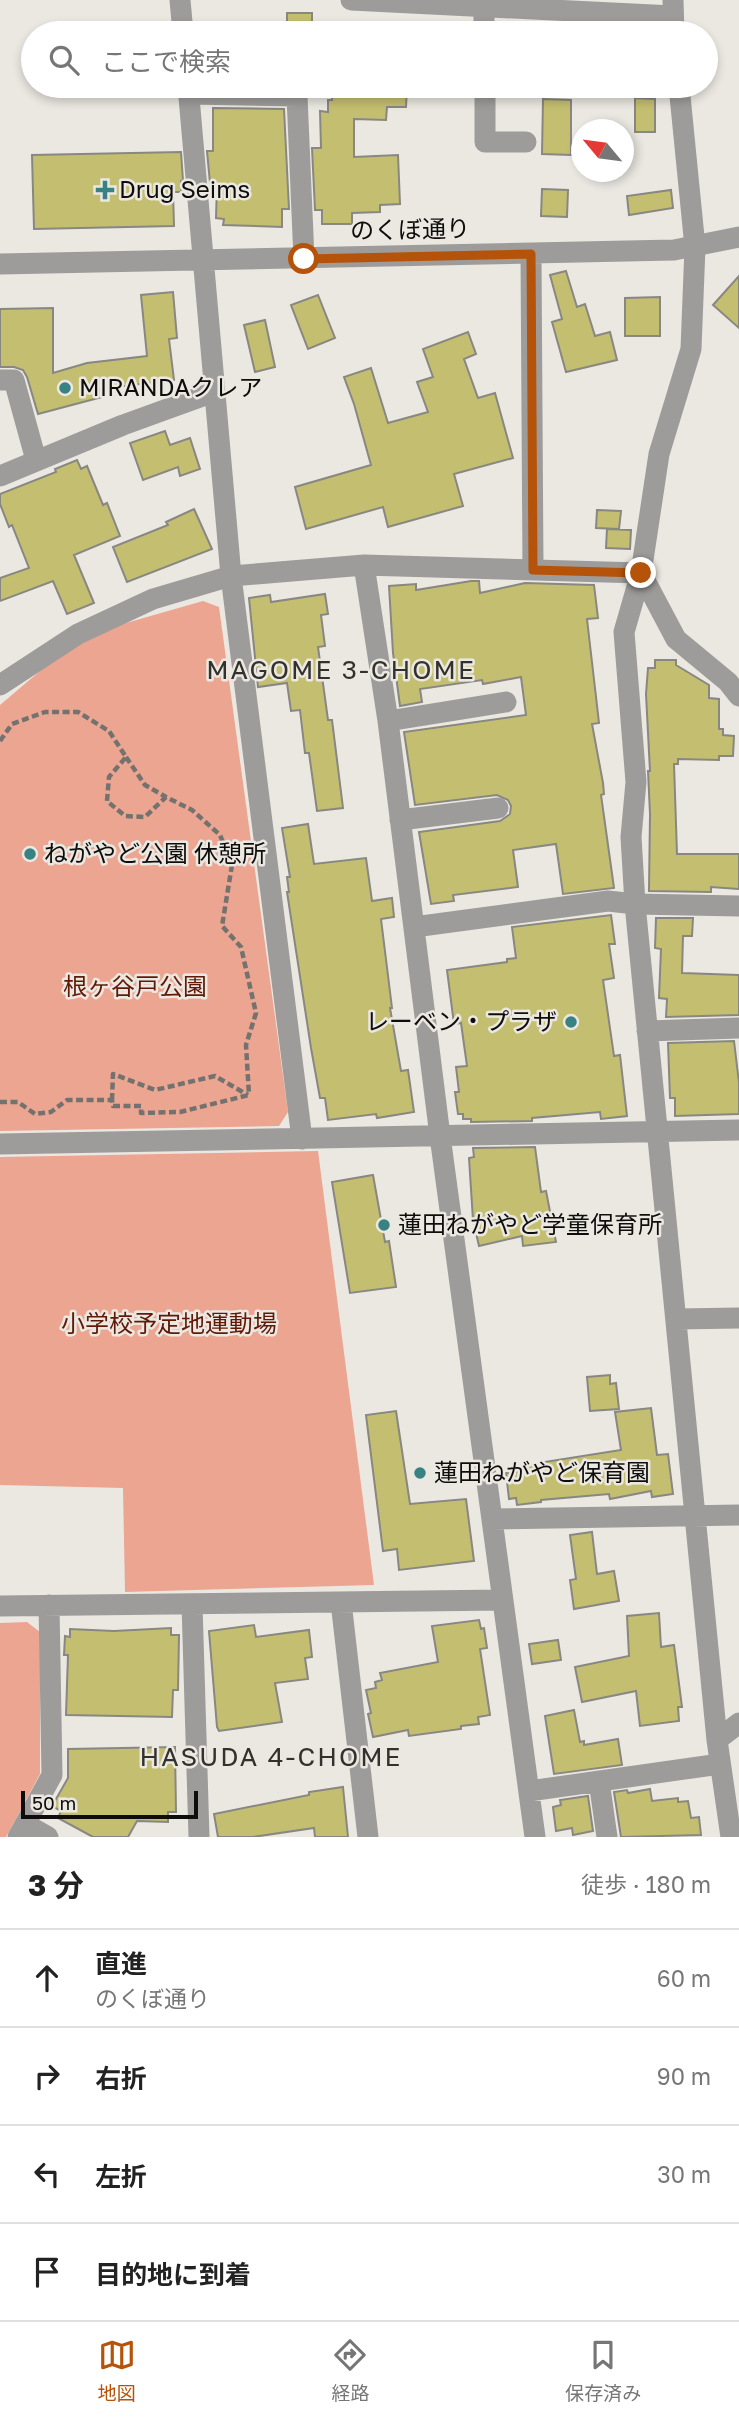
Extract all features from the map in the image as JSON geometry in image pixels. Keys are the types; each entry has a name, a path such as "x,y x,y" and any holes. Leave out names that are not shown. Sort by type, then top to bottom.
{"street":[{"path":"180,0 182,21"},
{"path":"351,0 674,16"},
{"path":"484,7 484,21"},
{"path":"189,98 231,576 302,1139"},
{"path":"297,98 304,259"},
{"path":"485,98 485,142 526,142"},
{"path":"680,98 695,247 691,349 659,454 641,573 624,632 636,782 631,837 635,904 717,1741 720,1765 734,1819 731,1837"},
{"name":"のくぼ通り","path":"0,264 674,250 739,237"},
{"path":"531,254 533,570"},
{"path":"0,380 14,380 36,460"},
{"path":"0,476 123,425 214,392"},
{"path":"0,685 78,634 153,599 231,576 364,565 641,573"},
{"path":"364,565 388,721 440,1136 535,1837"},
{"path":"641,573 676,639 728,682 739,695"},
{"path":"388,721 506,702"},
{"path":"400,820 498,808"},
{"path":"414,927 608,901 739,906"},
{"path":"647,1031 739,1028"},
{"path":"0,1144 739,1130"},
{"path":"677,1319 739,1318"},
{"path":"492,1519 739,1515"},
{"path":"0,1606 503,1600"},
{"path":"341,1602 368,1837"},
{"path":"192,1604 199,1837"},
{"path":"48,1837 22,1831 52,1775 49,1605"},
{"path":"717,1741 739,1723"},
{"path":"529,1791 720,1765"},
{"path":"599,1781 607,1837"}],"path":[{"path":"0,741 12,724 45,712 78,712 108,732 145,785 192,810 219,835 232,865 222,926 241,947 256,1013 246,1045 249,1095"},
{"path":"126,757 109,777 107,801 125,816 145,817 166,797"},
{"path":"113,1074 155,1090 215,1076 249,1095 180,1112 141,1113 141,1106 113,1106 113,1074"},
{"path":"0,1102 18,1102 35,1114 51,1112 67,1100 112,1100"}],"green space":[{"name":"根ヶ谷戸公園","path":"203,601 219,607 288,1112 279,1126 0,1131 0,705 53,660 105,629"},
{"name":"小学校予定地運動場","path":"318,1151 374,1585 125,1592 123,1488 0,1485 0,1157"},
{"path":"27,1622 40,1632 40,1774 6,1837 0,1837 0,1623"}],"building":[{"path":"287,13 312,13 312,21 287,21"},
{"path":"406,98 406,107 387,107 386,120 354,119 354,157 398,155 400,204 380,205 380,212 352,213 352,224 322,224 322,210 315,210 312,148 321,148 320,111 328,112 328,100"},
{"path":"635,98 655,99 655,132 635,132"},
{"path":"543,99 571,100 571,155 542,154"},
{"path":"213,108 284,109 289,209 282,209 282,227 223,225 224,219 216,218 217,184 210,183 207,151 213,151"},
{"path":"181,152 183,181 181,192 173,192 174,226 34,229 32,155"},
{"path":"542,189 568,190 567,217 541,216"},
{"path":"671,190 673,208 629,215 627,196"},
{"path":"566,271 577,307 585,304 595,336 610,332 617,360 566,372 552,322 562,319 550,275"},
{"path":"739,276 739,328 713,305"},
{"path":"173,292 177,338 169,339 174,380 99,389 102,397 38,414 23,370 0,367 0,309 53,308 53,373 87,363 147,356 141,295"},
{"path":"318,295 335,338 308,349 291,305"},
{"path":"660,297 660,336 625,336 625,298"},
{"path":"265,320 275,367 255,372 244,325"},
{"path":"468,332 476,354 464,359 478,398 495,393 513,458 454,474 463,506 388,527 383,507 306,529 295,487 371,465 344,377 371,368 388,423 428,412 417,382 433,377 423,349"},
{"path":"165,431 170,445 190,438 200,469 180,476 178,467 143,480 130,443"},
{"path":"77,460 81,469 87,466 103,505 107,503 120,536 74,555 94,603 67,614 53,581 0,601 0,578 29,568 12,525 9,527 0,504 0,494 56,472 55,469"},
{"path":"194,509 212,549 127,582 113,547 168,525 166,522"},
{"path":"597,510 621,511 619,529 596,528"},
{"path":"607,529 631,530 630,549 606,548"},
{"path":"479,581 480,593 525,583 594,585 598,618 587,619 599,723 592,724 603,783 604,794 601,795 614,888 563,894 556,844 513,850 518,887 453,895 454,901 431,904 419,832 500,821 510,814 511,806 508,800 497,795 415,805 404,732 526,715 521,677 483,684 482,680 420,689 422,702 400,706 393,653 389,586 416,584 416,590"},
{"path":"325,594 328,614 321,615 325,646 318,647 328,720 332,720 343,808 317,811 309,753 305,753 300,710 291,711 287,683 258,687 249,598 270,595 271,602"},
{"path":"655,660 676,660 676,665 709,685 709,698 719,699 719,729 723,729 723,735 734,736 733,756 719,756 719,760 678,759 678,764 674,764 677,854 739,854 739,889 711,887 711,892 649,891 650,771 646,694 648,668 655,668"},
{"path":"308,824 314,864 366,858 372,901 392,898 394,917 381,919 390,1008 401,1071 408,1070 414,1112 377,1118 376,1114 328,1120 325,1098 320,1098 311,1048 287,892 287,877 290,877 282,828"},
{"path":"611,915 615,944 609,944 614,978 603,980 614,1056 620,1055 627,1116 601,1119 600,1112 532,1118 532,1121 471,1122 471,1119 463,1119 463,1114 458,1114 455,1092 459,1092 456,1067 467,1066 461,1023 454,1024 447,970 507,962 507,959 516,958 512,927"},
{"path":"656,918 693,918 692,936 683,936 682,973 739,975 739,1015 666,1017 667,999 659,998 661,949 655,948"},
{"path":"734,1041 739,1083 739,1114 675,1116 675,1098 670,1098 668,1043"},
{"path":"535,1147 541,1192 546,1191 556,1242 523,1246 522,1236 479,1246 473,1220 469,1158 474,1157 473,1148"},
{"path":"373,1175 385,1242 389,1241 396,1287 350,1293 332,1182"},
{"path":"610,1375 610,1384 616,1383 619,1409 590,1411 587,1377"},
{"path":"651,1408 657,1455 668,1454 673,1494 652,1497 651,1491 610,1499 609,1494 541,1500 517,1505 516,1498 509,1499 506,1473 520,1472 519,1466 621,1450 615,1412"},
{"path":"396,1411 410,1504 466,1499 474,1561 399,1570 397,1549 383,1551 366,1415"},
{"path":"592,1532 597,1574 614,1571 619,1601 574,1609 570,1580 576,1579 570,1535"},
{"path":"659,1613 661,1647 674,1645 682,1707 678,1707 679,1721 640,1726 636,1691 582,1702 575,1667 629,1656 627,1616"},
{"path":"479,1620 481,1629 484,1628 487,1648 480,1649 490,1715 478,1717 479,1724 461,1726 461,1729 409,1736 408,1730 373,1737 366,1690 376,1688 375,1682 382,1680 380,1673 438,1662 432,1626"},
{"path":"254,1625 256,1637 309,1630 312,1657 305,1658 308,1679 275,1683 282,1722 219,1731 209,1631"},
{"path":"171,1628 171,1635 179,1635 178,1690 173,1690 172,1717 66,1715 68,1655 64,1655 65,1636 70,1637 70,1629 114,1631"},
{"path":"558,1640 561,1660 532,1664 529,1644"},
{"path":"574,1710 580,1742 584,1741 584,1745 618,1739 622,1765 554,1774 545,1716"},
{"path":"175,1747 176,1812 168,1812 168,1822 137,1821 128,1837 93,1837 58,1818 61,1811 52,1806 68,1778 68,1749"},
{"path":"343,1787 348,1837 315,1837 314,1828 253,1837 218,1837 214,1814"},
{"path":"650,1789 652,1801 678,1798 678,1802 688,1801 691,1818 699,1817 701,1835 621,1837 614,1792 627,1790 628,1793"},
{"path":"588,1796 593,1831 573,1835 572,1828 556,1831 553,1807 561,1805 560,1800"}],"place":[{"name":"Drug Seims","path":"105,190"},
{"name":"MIRANDAクレア","path":"65,388"},
{"name":"ねがやど公園 休憩所","path":"30,854"},
{"name":"レーベン・プラザ","path":"571,1022"},
{"name":"蓮田ねがやど学童保育所","path":"384,1225"},
{"name":"蓮田ねがやど保育園","path":"420,1473"}],"district":[{"name":"MAGOME 3-CHOME","path":"341,670"},
{"name":"HASUDA 4-CHOME","path":"271,1757"}],"route":[{"path":"304,259 531,254 533,570 641,573"}]}
